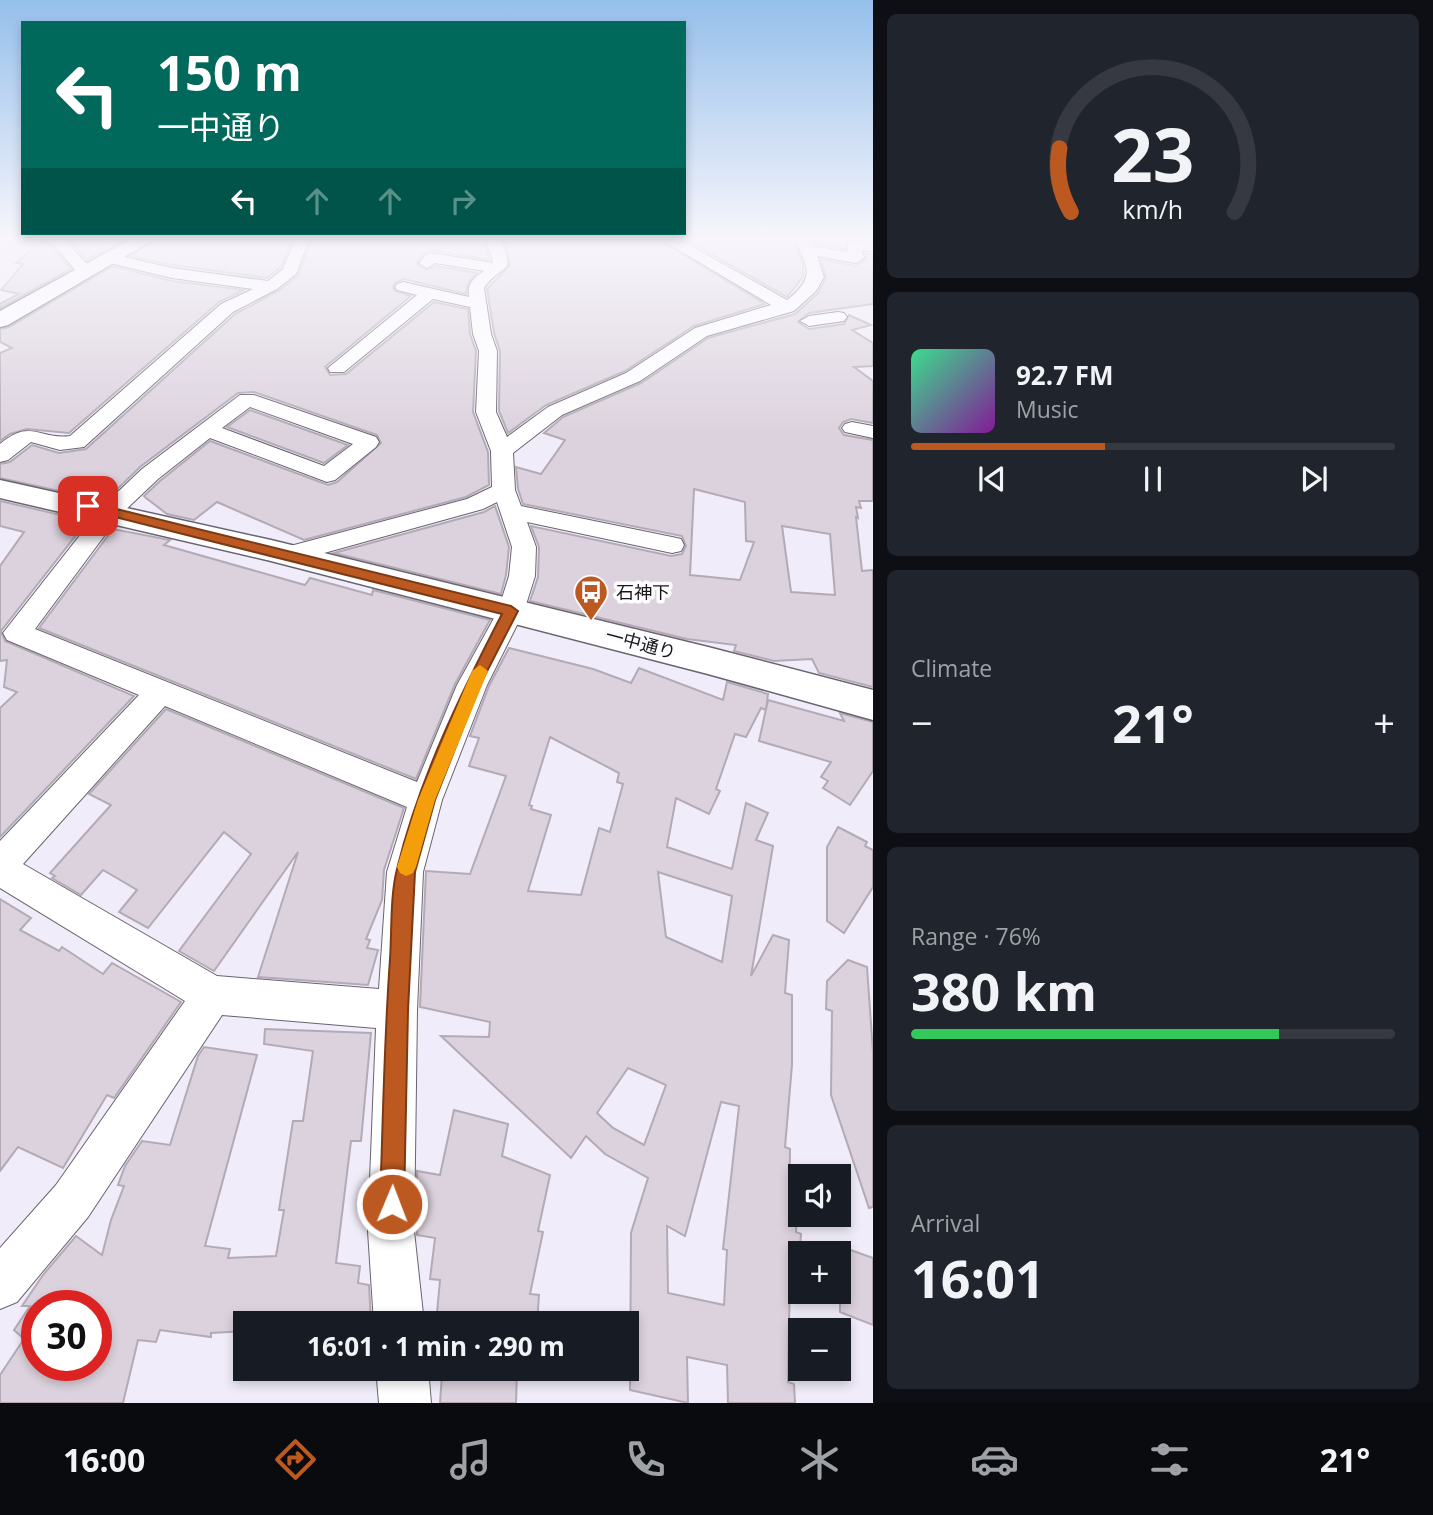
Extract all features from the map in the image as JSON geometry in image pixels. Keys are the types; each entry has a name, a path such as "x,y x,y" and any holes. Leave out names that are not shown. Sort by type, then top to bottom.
{"street":[{"path":"0,320 31,302"},
{"path":"0,455 19,439 32,436 60,444 76,442 227,308 238,302"},
{"path":"337,368 418,302"},
{"path":"398,1311 391,1231 397,1010 405,872 426,800 472,685 511,611 522,576 524,547 507,500 502,451 486,412 488,351 478,304 471,302"},
{"path":"780,302 788,307"},
{"path":"502,451 555,411 633,377 701,332 788,307 793,302"},
{"path":"808,321 838,317"},
{"path":"207,430 327,475 368,442 247,399 150,474 111,511 17,633 426,800"},
{"name":"一中通り","path":"0,488 111,511 873,705"},
{"path":"288,555 475,504 507,500 672,545"},
{"path":"162,690 0,867 212,996 397,1010"},
{"path":"0,1285 72,1201 212,996"},
{"path":"403,1381 405,1403"}],"building":[{"path":"51,302 218,302 69,433 27,429 10,434 0,441 0,353 12,348 0,342 0,329 9,327"},
{"path":"257,302 403,302 325,367 330,375 346,374 433,302 468,309 470,334 476,351 473,412 488,452 489,485 466,497 304,540 217,502 194,520 167,514 144,496 210,441 328,485 337,482 381,443 377,435 254,392 238,393 140,467 105,501 0,478 0,464 10,462 32,445 59,453 86,449 235,314"},
{"path":"489,302 765,304 694,326 625,371 546,405 508,433 499,411 500,351"},
{"path":"808,302 873,302 809,313 798,322 809,329 844,324 849,315 871,325 852,330 873,343 873,366 854,367 873,381 873,423 851,419 843,422 839,428 844,435 873,440 873,501 859,501 861,508 856,507 858,518 856,517 862,571 873,570 873,687 819,673 812,659 774,661 734,651 736,645 687,639 530,601 538,577 539,547 531,526 671,556 682,554 686,546 682,536 523,504 518,489 516,467 541,474 565,440 544,433 563,417 641,383 708,338 795,314","holes":["694,489 745,502 746,541 754,542 740,580 690,575","782,526 830,534 835,595 791,592"]},
{"path":"250,410 348,445 324,463 227,427"},
{"path":"0,501 87,521 1,631 5,641 134,696 0,837 0,708 17,692 4,687 7,660 0,661 0,566 24,532 0,526"},
{"path":"495,506 509,547 501,594 334,553 484,512"},
{"path":"113,529 170,540 164,545 305,585 310,578 372,595 373,590 490,620 455,684 416,779 39,628"},
{"path":"509,648 593,669 631,683 639,668 723,700 727,682 768,694 766,710 761,708 746,737 735,734 716,789 720,791 709,814 676,798 667,847 732,869 746,803 768,813 756,840 773,846 751,976 773,935 789,940 785,993 792,995 792,1065 785,1147 790,1149 788,1227 796,1227 796,1232 801,1234 800,1241 788,1241 788,1382 794,1384 795,1403 728,1403 727,1365 687,1357 688,1403 630,1390 630,1381 639,1381 639,1311 631,1311 631,1233 648,1178 605,1154 586,1136 571,1158 441,1036 489,1037 490,1022 420,1007 426,871 470,874 506,776 469,766 479,738 470,736 489,686","holes":["550,737 619,773 617,782 623,784 610,832 599,828 581,895 528,891 551,815 531,809 532,806 529,805","658,872 732,896 722,962 666,937","628,1068 666,1085 644,1145 613,1128 597,1113","721,1102 739,1106 723,1249 727,1250 724,1305 668,1293 667,1226 685,1236"]},
{"path":"768,700 844,721 840,713 873,722 873,771 850,805 823,788 828,781 821,777 831,762 759,741"},
{"path":"166,709 404,808 384,870 382,900 366,939 370,940 367,948 378,950 368,985 258,977 298,852 214,971 179,951 251,854 224,832 148,928 119,912 137,890 103,870 81,895 52,878 55,876 50,873 111,805 89,794"},
{"path":"838,827 867,842 865,846 873,850 873,887 844,933 827,921 827,847"},
{"path":"0,899 31,918 20,930 59,951 62,947 103,974 112,963 181,1002 114,1098 107,1095 63,1168 18,1147 0,1171"},
{"path":"848,960 867,967 873,1052 873,1207 869,1208 831,1095 832,1011 826,1009 827,981"},
{"path":"265,1029 371,1033 361,1141 351,1141 336,1263 360,1266 358,1283 369,1285 370,1311 233,1311 233,1332 211,1333 211,1337 160,1330 156,1342 138,1340 123,1403 0,1403 0,1375 21,1344 21,1381 112,1381 112,1290 33,1290 76,1236 102,1255 124,1186 118,1185 125,1166 142,1141 170,1145 198,1056 204,1047 257,1055 205,1246 230,1249 228,1258 276,1256 284,1210 279,1210 293,1121 303,1121 313,1051 264,1044"},
{"path":"454,1110 508,1124 502,1156 550,1175 538,1231 543,1232 530,1294 539,1295 538,1311 437,1311 440,1280 430,1279 435,1238 417,1235 417,1171 440,1175"},
{"path":"851,1250 873,1258 873,1325 840,1312 840,1304 851,1304"},
{"path":"21,1320 21,1336 14,1330"},
{"path":"442,1381 517,1381 516,1403 440,1403"}],"slow traffic":[{"path":"406,867 426,800 480,671"}],"place":[{"name":"石神下","path":"591,622"}],"route":[{"path":"88,506 511,611 472,685 426,800 405,872 397,1010 392,1204"}]}
